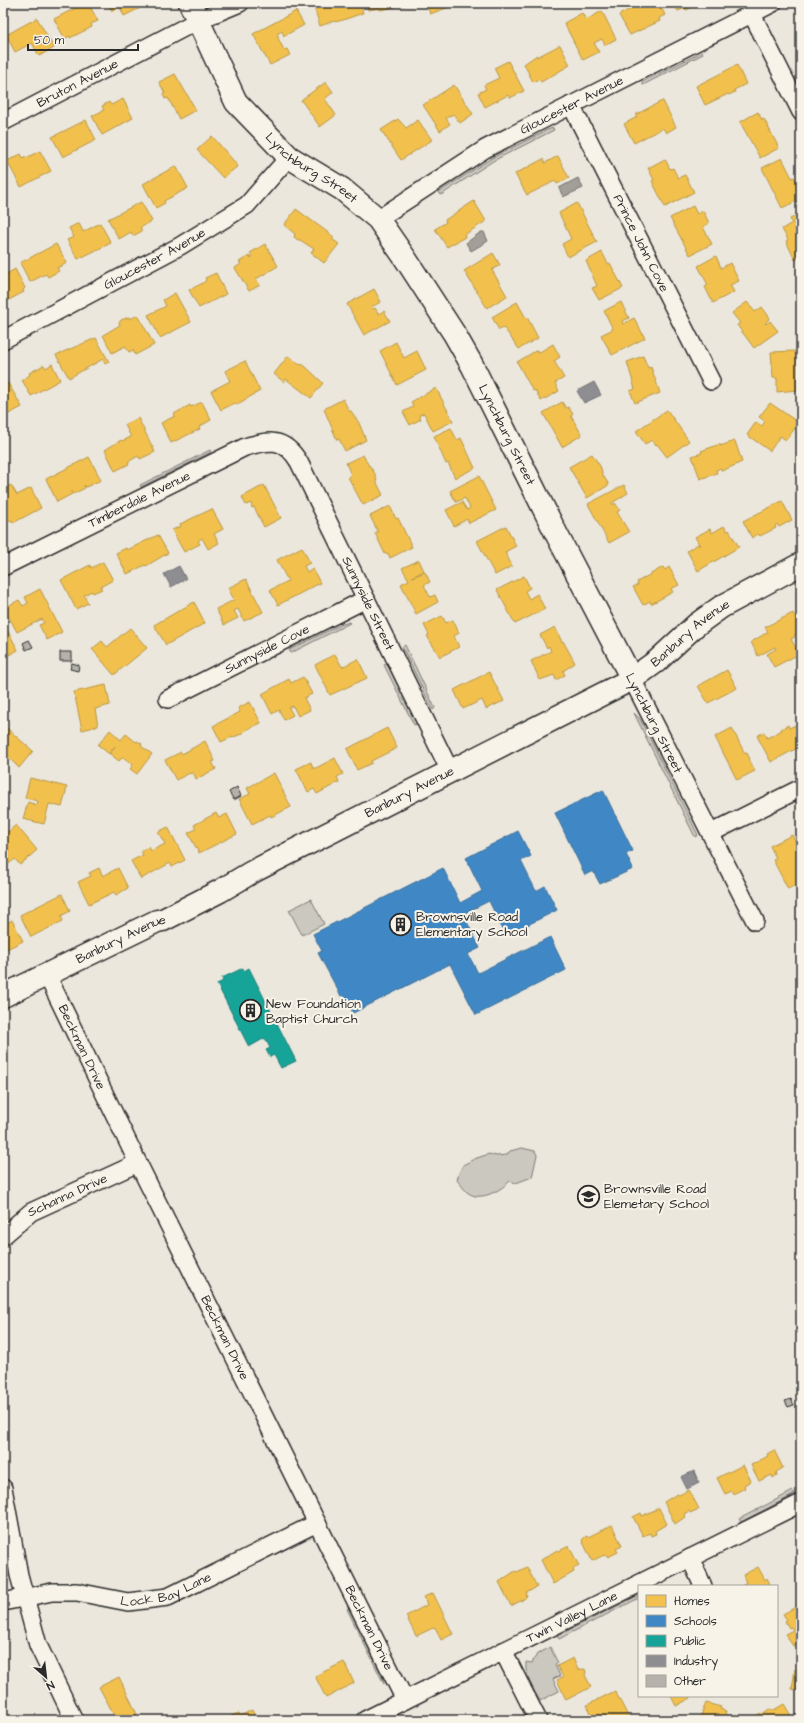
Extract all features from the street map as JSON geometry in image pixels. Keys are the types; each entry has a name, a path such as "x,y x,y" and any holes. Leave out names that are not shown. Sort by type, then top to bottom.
{"street":[{"name":"Bruton Avenue","path":"3,122 194,12 240,3"},
{"name":"Gloucester Avenue","path":"378,219 485,149 773,3"},
{"name":"Lynchburg Street","path":"194,12 236,102 289,157 342,189 378,219 465,351 557,535 755,921"},
{"path":"752,14 801,112"},
{"name":"Prince John Cove","path":"571,105 711,381"},
{"name":"Gloucester Avenue","path":"3,340 180,246 247,205 289,157"},
{"name":"Timberdale Avenue","path":"3,567 245,447 270,441 279,442"},
{"name":"Sunnyside Street","path":"279,442 285,445 299,462 450,771"},
{"name":"Banbury Avenue","path":"3,996 158,921 163,920 220,891 252,872 632,679 656,661 696,625 721,607 801,564"},
{"name":"Sunnyside Cove","path":"168,699 366,600"},
{"path":"711,834 801,788"},
{"name":"Beckman Drive","path":"47,975 138,1164 405,1700"},
{"name":"Schanna Drive","path":"3,1236 32,1212 138,1164"},
{"path":"3,1488 25,1597 38,1646 74,1720"},
{"name":"Twin Valley Lane","path":"365,1720 801,1503"},
{"name":"Lock Bay Lane","path":"3,1602 52,1592 77,1592 128,1602 168,1597 317,1523"},
{"path":"690,1558 704,1585"},
{"path":"503,1651 538,1720"}],"shaded area":[{"path":"702,52 703,54 643,85 642,82"},
{"path":"553,128 554,130 493,161 441,195 439,192 492,158"},
{"path":"578,178 583,188 563,197 559,188"},
{"path":"481,232 484,232 488,241 471,251 466,243"},
{"path":"210,450 211,452 141,487 140,485"},
{"path":"350,623 291,653 289,650 340,625"},
{"path":"405,645 435,708 433,710 402,647"},
{"path":"387,663 417,724 414,725 384,665"},
{"path":"634,713 640,719 698,835 695,837"},
{"path":"311,899 324,924 302,935 289,910"},
{"path":"522,1148 535,1151 537,1155 532,1177 516,1183 510,1181 496,1191 484,1196 472,1195 467,1192 457,1180 463,1165 474,1159 489,1154 496,1156 507,1155 510,1151"},
{"path":"793,1491 795,1494 741,1522 739,1519"},
{"path":"638,1596 638,1599 559,1639 557,1636"},
{"path":"349,1608 382,1675 384,1684 347,1609"},
{"path":"550,1647 558,1663 555,1665 560,1676 553,1679 559,1691 540,1701 528,1678 526,1672 526,1662 532,1663 537,1654"}],"building: Homes":[{"path":"85,3 88,3 98,21 91,24 92,27 65,39 54,19"},
{"path":"108,3 140,3 142,7 124,16 120,7 112,11"},
{"path":"360,3 363,13 320,26 313,4"},
{"path":"367,3 414,3 380,10 380,8 368,10"},
{"path":"426,3 447,3 449,7 430,14"},
{"path":"659,3 665,15 659,18 660,21 630,35 619,15 638,5 637,4"},
{"path":"673,3 700,3 686,10 685,8 678,11"},
{"path":"296,11 304,25 284,36 282,31 277,34 284,50 287,49 290,55 270,65 253,34"},
{"path":"602,11 616,39 605,45 602,39 594,43 599,52 583,60 564,23 582,13 586,20"},
{"path":"37,18 54,48 39,56 32,43 15,52 6,35"},
{"path":"560,45 570,65 541,82 539,79 533,82 524,64 537,55 537,57"},
{"path":"508,61 524,91 510,98 508,95 485,107 478,93 486,89 484,85 499,78 494,68"},
{"path":"737,65 746,84 734,90 735,92 705,105 696,86"},
{"path":"175,74 196,110 179,119 168,98 165,99 163,94 165,93 159,82"},
{"path":"326,82 333,92 325,99 336,115 320,127 301,100"},
{"path":"454,85 473,114 460,123 453,114 446,118 450,124 440,131 423,105"},
{"path":"123,99 133,118 102,135 92,116 104,110 102,106 109,102 111,105"},
{"path":"662,101 676,127 666,133 663,128 634,143 624,124 637,117 635,115"},
{"path":"758,112 762,120 764,119 779,148 760,158 740,122"},
{"path":"398,119 406,128 418,120 432,140 401,160 381,130"},
{"path":"86,120 96,140 63,157 52,137"},
{"path":"212,136 238,166 223,178 197,150"},
{"path":"40,151 51,171 21,187 7,161 21,154 23,158 25,156 26,158"},
{"path":"558,156 569,178 557,184 555,181 527,195 515,174 543,159 545,163"},
{"path":"782,158 792,178 794,177 798,185 796,186 801,199 782,208 762,168"},
{"path":"665,159 670,169 673,168 678,178 685,175 694,192 665,207 652,181 654,180 648,168"},
{"path":"176,166 188,188 164,201 165,203 156,208 143,184"},
{"path":"474,201 486,221 464,235 465,237 447,247 435,229 446,222 445,220"},
{"path":"141,202 152,221 140,228 142,231 133,236 131,232 119,239 108,219"},
{"path":"577,203 597,242 568,257 562,244 571,239 559,213"},
{"path":"693,206 697,214 703,211 709,223 703,227 712,244 690,255 670,218"},
{"path":"296,209 334,237 332,239 339,244 324,263 311,253 314,249 294,237 295,234 284,225"},
{"path":"801,213 801,257 795,260 786,241 788,240 782,229 792,223 790,219"},
{"path":"79,223 83,232 100,223 111,243 78,259 67,240 74,237 69,228"},
{"path":"56,244 67,263 57,268 59,271 48,277 46,274 30,282 20,263"},
{"path":"265,244 278,266 256,279 260,285 249,291 235,268 241,264 239,262 249,256 250,258 252,257 250,253"},
{"path":"602,252 608,264 610,263 623,288 599,300 592,288 597,286 586,261"},
{"path":"493,253 500,265 492,270 507,296 487,308 464,271"},
{"path":"716,256 721,268 730,263 739,281 730,285 734,292 713,303 705,287 708,285 698,266"},
{"path":"15,269 25,288 23,290 24,292 3,303 3,276"},
{"path":"216,273 226,294 199,308 189,290 203,283 206,280 205,278"},
{"path":"374,289 381,302 371,307 373,309 375,308 379,314 384,311 390,321 364,335 347,304"},
{"path":"175,293 191,322 160,338 148,315 166,306 163,300"},
{"path":"517,302 538,338 519,349 504,328 499,330 492,317"},
{"path":"621,302 629,318 622,321 623,324 634,318 645,338 612,355 601,335 613,329 604,311"},
{"path":"747,302 755,312 762,307 770,318 765,323 766,324 770,321 778,331 754,348 737,325 740,323 732,313"},
{"path":"138,315 154,345 135,355 133,350 129,352 125,346 112,353 103,335 120,325 119,323 121,320 129,317 130,319"},
{"path":"96,338 109,362 105,364 103,359 69,378 56,355"},
{"path":"396,342 404,358 417,351 426,370 397,385 380,351"},
{"path":"553,344 560,357 554,361 564,378 555,383 559,391 541,401 535,390 533,391 517,362 537,350 538,353"},
{"path":"795,351 796,358 801,358 800,378 797,378 798,390 777,392 777,378 773,378 771,352"},
{"path":"288,356 300,365 305,366 323,383 311,398 286,379 284,382 274,374"},
{"path":"643,356 648,368 651,367 660,393 635,403 630,391 635,389 627,362"},
{"path":"245,361 260,391 236,405 235,403 221,410 211,391 230,381 225,371"},
{"path":"52,364 60,380 31,396 22,380 30,375 29,373 44,365 46,368"},
{"path":"8,383 22,407 3,417 3,386"},
{"path":"436,388 453,421 433,431 424,413 419,415 421,419 410,425 403,412 413,407 411,402"},
{"path":"343,399 349,411 351,411 359,423 366,440 345,451 339,439 337,440 324,409"},
{"path":"202,402 211,420 199,427 200,429 171,443 161,423 175,416 174,414 190,405 191,407"},
{"path":"562,402 573,414 571,416 582,435 562,447 543,413"},
{"path":"770,403 799,423 786,440 780,436 770,451 747,435 756,422 762,426 765,421 759,417"},
{"path":"667,410 689,441 667,457 652,440 645,444 636,431"},
{"path":"138,418 155,452 140,459 138,456 128,462 129,464 115,471 105,450 121,440 122,441 131,437 125,425"},
{"path":"451,428 457,440 461,438 475,468 455,478 448,463 446,464 434,436"},
{"path":"735,441 742,462 722,471 721,468 716,470 717,473 700,479 692,456 720,444 720,446"},
{"path":"592,454 600,466 601,472 609,485 587,498 569,467"},
{"path":"363,455 375,474 376,481 383,495 363,505 348,477 351,475 346,463"},
{"path":"89,457 101,480 86,487 84,485 85,488 73,494 72,491 72,494 57,502 46,479"},
{"path":"479,476 496,510 469,523 467,519 454,526 446,510 462,502 467,510 470,508 465,498 456,502 450,491"},
{"path":"11,485 17,495 31,488 41,508 13,523 12,520 3,524 3,489"},
{"path":"264,485 281,518 264,527 254,507 252,508 251,503 246,505 242,497"},
{"path":"624,485 628,493 612,503 613,505 615,503 620,510 617,512 629,532 609,543 588,504"},
{"path":"801,486 801,501 795,489"},
{"path":"782,501 792,520 779,527 777,524 775,526 776,528 760,536 758,534 752,538 743,521"},
{"path":"390,506 396,519 398,518 412,547 390,558 388,553 385,554 375,533 378,532 370,516"},
{"path":"212,509 223,529 214,534 219,543 208,549 202,538 198,541 200,544 184,552 172,530 181,526 180,524"},
{"path":"506,526 516,546 505,552 512,566 495,575 477,541"},
{"path":"724,526 727,531 729,530 739,547 698,571 687,551 698,544 700,546 695,537 710,529 712,533"},
{"path":"158,535 168,553 146,566 145,565 127,574 116,553 126,548 127,550"},
{"path":"302,547 310,563 304,566 307,572 313,569 320,583 278,605 270,590 288,581 277,560"},
{"path":"419,560 424,571 412,577 425,572 430,582 424,585 430,597 435,595 438,602 416,614 401,584 409,580 402,568"},
{"path":"103,562 113,580 100,587 102,589 93,593 92,591 84,595 88,603 76,609 61,580 90,565 91,568"},
{"path":"663,567 665,570 669,567 679,585 671,589 673,592 651,604 650,601 643,605 633,587 638,585 637,582"},
{"path":"524,576 530,588 525,591 529,599 537,594 545,609 515,624 497,590"},
{"path":"246,579 263,612 244,621 238,609 234,611 238,618 224,625 216,609 234,600 228,588"},
{"path":"40,589 62,632 47,640 39,625 44,623 42,619 17,632 4,608 19,600 23,606 28,603 25,597"},
{"path":"194,602 205,623 166,645 154,625"},
{"path":"793,613 801,628 801,631 794,635 795,637 791,639 799,654 774,667 767,654 776,649 775,647 758,656 751,642 768,632 765,627"},
{"path":"442,616 446,623 453,620 459,633 454,636 459,647 440,657 427,636 429,635 424,625"},
{"path":"3,622 18,650 3,658"},
{"path":"555,627 575,663 563,671 565,675 556,680 554,675 540,680 531,661 551,651 549,646 547,648 540,635"},
{"path":"130,628 147,648 114,675 92,649 102,641 107,647"},
{"path":"335,654 342,667 358,659 367,678 330,695 315,665"},
{"path":"727,670 737,688 708,703 698,686"},
{"path":"489,672 504,701 486,709 482,700 463,709 454,690"},
{"path":"303,677 312,694 304,698 310,710 298,716 293,706 290,707 289,708 293,715 284,720 279,710 272,714 262,694 289,679 291,683"},
{"path":"106,685 110,705 95,709 98,726 82,730 74,692"},
{"path":"250,702 261,723 246,730 241,735 221,742 213,726 240,712 238,708"},
{"path":"800,723 801,746 771,762 757,736 764,732 767,738 788,725 789,728"},
{"path":"3,725 33,751 19,768 3,752"},
{"path":"387,728 397,748 357,770 347,749"},
{"path":"732,728 745,754 747,753 755,771 737,780 715,737"},
{"path":"110,730 121,740 126,734 136,742 137,741 142,744 141,746 152,754 137,774 130,769 133,765 124,758 119,761 110,754 115,746 109,754 98,745"},
{"path":"205,741 215,761 212,762 216,769 196,779 193,772 176,780 165,760 181,752 182,754"},
{"path":"335,758 343,774 337,777 339,782 317,794 314,789 308,792 296,769 311,762 313,768 316,768"},
{"path":"274,773 291,807 252,824 239,799 250,794 247,788"},
{"path":"30,778 67,787 62,807 49,804 44,824 23,819 28,802 37,805 38,801 25,798"},
{"path":"216,813 219,818 227,814 237,834 199,853 188,833 196,829 194,825"},
{"path":"16,825 37,850 20,865 15,859 6,866 3,864 3,836"},
{"path":"168,827 185,860 172,867 170,863 141,879 131,861 143,855 141,851 149,847 151,851 165,844 158,832"},
{"path":"792,835 797,844 801,842 801,858 799,860 801,863 801,882 788,889 773,860 776,858 770,846"},
{"path":"99,868 103,876 118,868 128,888 116,895 114,892 89,904 78,882 91,876 89,873"},
{"path":"62,894 70,911 61,916 63,921 31,937 20,915"},
{"path":"12,920 23,941 3,951 3,925"},
{"path":"774,1450 783,1468 776,1472 777,1475 773,1478 772,1475 759,1481 751,1465 768,1456 767,1454"},
{"path":"743,1465 751,1481 744,1485 745,1488 733,1494 732,1491 725,1494 717,1478"},
{"path":"689,1490 699,1509 690,1513 689,1511 684,1514 685,1517 675,1524 664,1502 677,1494 679,1495"},
{"path":"659,1508 667,1524 655,1531 656,1534 651,1536 650,1533 643,1536 633,1517 641,1513 642,1516"},
{"path":"612,1525 622,1546 616,1549 618,1552 608,1557 607,1555 604,1555 592,1561 582,1540 586,1536 588,1537"},
{"path":"569,1546 579,1566 573,1569 574,1572 553,1584 541,1560 557,1550 559,1551"},
{"path":"527,1567 537,1587 526,1593 527,1596 524,1599 511,1606 499,1582 515,1571 517,1572"},
{"path":"758,1567 765,1580 767,1578 770,1584 744,1585 746,1583 743,1575"},
{"path":"433,1593 453,1634 441,1640 435,1627 416,1636 406,1616 427,1605 424,1597"},
{"path":"801,1604 801,1642 793,1646 785,1634 793,1630 791,1627 789,1628 785,1621 787,1620 783,1614"},
{"path":"573,1658 578,1670 585,1669 585,1675 591,1687 566,1700 557,1680 563,1677 557,1666"},
{"path":"800,1660 801,1691 792,1689 795,1669 799,1670"},
{"path":"344,1662 354,1683 326,1698 315,1676"},
{"path":"119,1677 137,1714 126,1720 117,1720 99,1687"},
{"path":"615,1691 630,1720 604,1720 600,1714 593,1717 587,1705"},
{"path":"672,1697 690,1697 691,1698 676,1706"},
{"path":"706,1703 721,1707 720,1709 726,1711 725,1714 737,1719 699,1720"},
{"path":"784,1704 793,1719 792,1720 750,1719 761,1713 762,1715 771,1709 772,1711"},
{"path":"252,1710 257,1720 232,1720 233,1719 231,1716 239,1713 240,1716"}],"building: Schools":[{"path":"603,790 633,851 626,854 633,869 600,884 593,871 585,875 555,813"},
{"name":"Brownsville Road Elementary School","path":"518,831 531,856 521,861 536,891 545,886 557,910 506,936 489,901 463,914 480,948 468,954 478,973 550,937 566,970 476,1015 450,964 353,1013 344,995 341,996 318,953 322,951 313,934 443,868 460,903 482,891 466,858"}],"building: Public":[{"name":"New Foundation Baptist Church","path":"243,968 244,971 249,968 296,1061 281,1068 274,1055 270,1057 266,1050 270,1048 265,1038 249,1047 217,984 223,981 222,978"}],"building: Industry":[{"path":"594,382 601,395 584,403 577,391"},
{"path":"179,566 186,579 171,587 164,574"},
{"path":"694,1471 699,1483 687,1489 681,1477"}],"building: Other":[{"path":"29,640 33,647 26,650 23,643"},
{"path":"60,652 72,652 72,661 60,661"},
{"path":"72,663 79,665 78,671 70,669"},
{"path":"237,787 241,796 234,800 229,792"},
{"path":"791,1399 794,1405 788,1407 785,1401"}],"place":[{"name":"Brownsville Road Elementary School","path":"400,924"},
{"name":"New Foundation Baptist Church","path":"251,1011"},
{"name":"Brownsville Road Elemetary School","path":"589,1196"}]}
